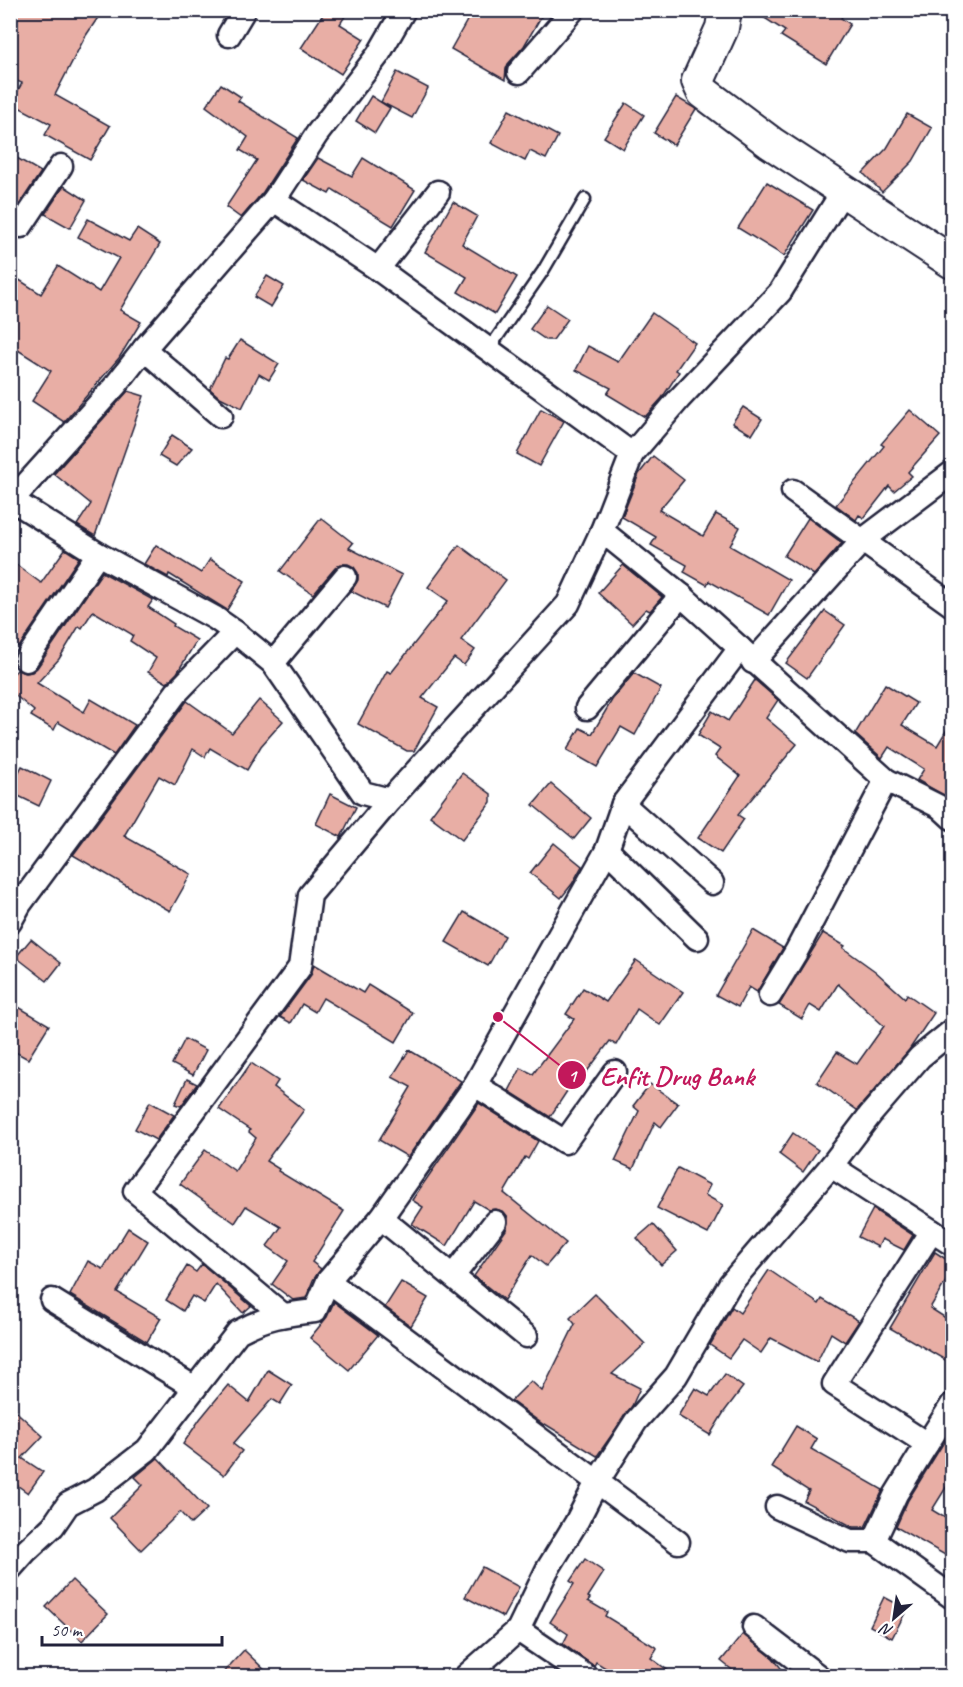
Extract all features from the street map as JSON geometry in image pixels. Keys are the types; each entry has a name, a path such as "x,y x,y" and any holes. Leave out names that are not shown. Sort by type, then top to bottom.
{"street":[{"path":"229,35 244,10"},
{"path":"390,800 363,793 273,663 235,632 215,618 98,554 11,500 115,386 144,349 274,201 317,134 378,55 404,10"},
{"path":"519,72 573,10"},
{"path":"725,10 722,28 698,81 703,92 771,143 952,262"},
{"path":"10,218 21,226 62,166"},
{"path":"283,1315 135,1191 300,967 310,895 390,800 568,604 602,531 632,454 679,399 780,292 843,191"},
{"path":"378,269 438,192"},
{"path":"274,201 378,269 632,454"},
{"path":"144,349 221,416"},
{"path":"10,1569 53,1526 68,1504 95,1490 147,1450 238,1332 258,1321 315,1311 328,1281 381,1218 476,1085 607,850 622,804 746,655 863,540 952,473"},
{"path":"793,491 952,605"},
{"path":"602,531 681,595 886,780 940,807 952,818"},
{"path":"26,660 98,554"},
{"path":"273,663 345,577"},
{"path":"587,708 681,595"},
{"path":"10,922 20,904 176,693 235,632"},
{"path":"770,994 796,952 886,780"},
{"path":"622,804 712,883"},
{"path":"607,850 697,938"},
{"path":"466,1677 518,1630 547,1570 597,1482 636,1421 676,1376 730,1284 920,1057 952,1031"},
{"path":"476,1085 565,1142 615,1072"},
{"path":"831,1166 952,1244"},
{"path":"381,1218 526,1336"},
{"path":"453,1276 495,1222"},
{"path":"927,1444 834,1384 932,1231"},
{"path":"328,1281 678,1542"},
{"path":"52,1300 195,1388"},
{"path":"874,1541 896,1494 952,1405"},
{"path":"777,1507 850,1541 874,1541 952,1597"},
{"path":"754,1627 818,1677"},
{"path":"518,1630 586,1677"}],"lane":[{"path":"489,350 543,271 585,199"}],"building":[{"path":"10,10 103,10 85,37 55,95 110,126 90,160 45,135 51,124 11,103 22,83 10,78"},
{"path":"326,10 349,10 340,24 364,39 341,74 301,48"},
{"path":"473,10 545,10 524,46 508,64 505,80 451,49"},
{"path":"752,10 846,10 841,18 850,24 826,64 781,36 785,31"},
{"path":"397,72 428,88 412,118 381,102"},
{"path":"221,84 241,97 238,101 298,138 263,192 241,218 226,207 257,160 240,150 248,137 206,106"},
{"path":"371,96 390,108 375,133 356,121"},
{"path":"676,97 696,109 674,145 654,133"},
{"path":"626,103 644,115 623,149 604,137"},
{"path":"509,110 558,136 546,159 530,151 525,161 491,143"},
{"path":"907,114 932,128 913,161 882,192 863,173 887,148"},
{"path":"10,154 41,172 19,205 10,200"},
{"path":"318,158 352,176 363,158 415,190 393,226 332,189 329,194 303,180"},
{"path":"767,182 813,210 784,256 738,228"},
{"path":"64,186 86,200 70,228 45,214"},
{"path":"453,202 477,216 462,244 517,277 495,314 458,292 467,277 425,252"},
{"path":"88,219 129,241 137,229 160,244 120,310 141,322 119,358 64,422 32,401 51,371 10,345 10,274 41,294 58,266 99,292 119,258 78,237"},
{"path":"267,276 284,286 271,307 254,297"},
{"path":"547,305 568,319 553,340 546,340 530,329"},
{"path":"652,313 695,343 676,370 679,372 662,398 645,417 607,394 611,388 576,370 588,346 618,362"},
{"path":"240,340 279,364 269,380 259,374 242,408 218,396 210,389 225,358 228,359"},
{"path":"128,391 144,396 95,536 77,525 91,504 54,474"},
{"path":"743,407 762,419 752,435 732,423"},
{"path":"541,409 564,421 539,466 517,454"},
{"path":"910,410 940,436 908,472 912,476 894,491 889,486 864,518 859,515 856,520 836,505 884,446 881,444"},
{"path":"172,435 192,448 176,466 159,456"},
{"path":"653,456 684,480 659,510 703,536 716,514 740,527 730,546 789,580 769,615 709,581 707,585 684,572 687,565 651,545 656,537 622,517 639,474"},
{"path":"321,518 353,543 349,548 402,575 385,608 351,591 358,580 358,573 348,564 341,564 335,568 313,594 280,571"},
{"path":"808,518 842,543 814,575 784,556"},
{"path":"156,545 201,573 210,559 245,581 227,610 169,574 168,577 144,564"},
{"path":"459,545 506,580 461,640 475,650 464,665 454,658 422,698 438,707 414,751 407,751 358,724 387,671 391,673 448,601 428,587"},
{"path":"65,549 79,558 19,647 10,643 10,560 41,583"},
{"path":"623,565 662,597 650,611 646,609 632,624 598,593"},
{"path":"102,572 153,600 148,607 197,640 177,673 167,683 148,672 156,658 130,641 133,635 93,611 82,628 79,626 59,659 37,683 84,712 91,699 135,725 114,755 58,722 54,730 31,716 34,711 10,691 10,677 17,670 26,673 37,668"},
{"path":"825,611 845,625 807,678 786,663"},
{"path":"634,673 661,688 635,735 621,727 597,767 567,750 580,728 592,734 612,700"},
{"path":"755,680 778,700 766,718 797,744 738,815 744,819 721,853 698,838 740,776 715,756 720,749 698,735 712,711 728,721"},
{"path":"885,684 916,703 902,725 937,746 952,721 952,800 917,780 924,769 889,747 882,758 855,734"},
{"path":"259,700 283,721 261,746 247,770 210,748 205,757 193,749 175,785 159,776 124,836 191,874 170,911 73,855 187,701 232,733"},
{"path":"22,766 51,781 39,806 10,792"},
{"path":"462,773 491,794 491,802 462,840 430,816"},
{"path":"551,784 591,818 574,839 533,805"},
{"path":"330,794 356,807 341,837 316,824"},
{"path":"554,843 582,866 561,898 530,873"},
{"path":"464,912 505,936 488,966 446,942"},
{"path":"753,930 783,948 757,992 749,987 738,1007 716,995"},
{"path":"823,933 845,946 843,948 875,971 905,998 907,994 934,1013 909,1050 857,1110 817,1082 837,1052 857,1064 884,1026 838,984 821,1012 810,1005 802,1019 779,1005"},
{"path":"31,939 61,963 47,981 16,957"},
{"path":"636,960 683,992 660,1025 637,1009 616,1045 610,1041 573,1090 569,1088 550,1117 509,1091 521,1068 533,1074 574,1019 566,1014 583,988 606,1002"},
{"path":"314,964 363,993 368,985 413,1013 396,1042 323,998 315,1012 302,1004 291,1023 280,1017 311,975"},
{"path":"10,1002 49,1025 28,1059 10,1049"},
{"path":"185,1039 206,1050 193,1075 172,1064"},
{"path":"409,1050 461,1081 408,1157 379,1140 411,1087 392,1077"},
{"path":"251,1063 278,1081 274,1087 304,1110 266,1161 279,1169 278,1171 344,1211 312,1262 321,1269 313,1280 306,1298 293,1300 272,1284 288,1261 267,1246 281,1227 246,1206 235,1223 180,1184 205,1150 235,1171 256,1138 249,1132 250,1130 219,1109"},
{"path":"187,1079 197,1084 181,1106 175,1104"},
{"path":"650,1084 678,1104 661,1127 655,1122 633,1169 615,1161 639,1111 633,1106"},
{"path":"150,1102 174,1115 156,1140 135,1129"},
{"path":"479,1103 538,1141 528,1159 525,1157 504,1193 566,1243 546,1266 532,1255 504,1300 474,1276 506,1230 508,1217 504,1212 496,1209 489,1210 474,1201 447,1246 412,1224 423,1207 412,1200"},
{"path":"793,1133 818,1150 803,1172 779,1154"},
{"path":"678,1168 710,1185 705,1195 723,1205 708,1234 657,1208"},
{"path":"873,1209 913,1235 904,1250 882,1239 878,1247 858,1237"},
{"path":"653,1224 677,1251 661,1265 637,1238"},
{"path":"128,1228 148,1241 117,1292 161,1318 147,1342 70,1295 88,1261 103,1269"},
{"path":"935,1252 952,1263 952,1271 930,1308 952,1322 952,1364 890,1328"},
{"path":"202,1264 251,1306 243,1313 216,1284 204,1303 192,1296 183,1311 166,1300 187,1266 196,1272"},
{"path":"769,1270 819,1304 822,1299 859,1321 845,1342 831,1333 817,1362 771,1338 761,1353 742,1340 729,1358 710,1345 732,1307 740,1313"},
{"path":"401,1282 428,1298 411,1326 385,1307"},
{"path":"595,1294 645,1344 612,1374 640,1388 632,1406 597,1456 544,1425 511,1401 531,1381 542,1391 575,1324 570,1318"},
{"path":"334,1302 378,1335 349,1370 310,1338 327,1317"},
{"path":"268,1370 292,1385 280,1404 272,1399 233,1444 242,1451 224,1475 183,1444 228,1385 249,1402"},
{"path":"725,1374 743,1387 710,1435 678,1416 695,1388 709,1396"},
{"path":"10,1406 43,1436 22,1458 43,1472 28,1493 10,1480"},
{"path":"796,1426 817,1439 811,1449 883,1490 865,1527 853,1527 804,1501 809,1491 771,1467"},
{"path":"952,1429 952,1478 932,1510 952,1522 952,1559 896,1527 908,1500"},
{"path":"158,1458 207,1509 191,1524 180,1512 141,1550 110,1518 143,1485 135,1477"},
{"path":"585,1559 604,1572 588,1597 590,1598 588,1601 607,1612 605,1616 657,1648 651,1658 677,1677 620,1677 596,1662 594,1666 563,1644 568,1634 550,1622 574,1584 570,1581"},
{"path":"482,1567 519,1587 503,1617 465,1597"},
{"path":"72,1580 108,1614 82,1641 46,1607"},
{"path":"884,1597 907,1609 892,1638 870,1626"},
{"path":"743,1634 773,1658 788,1677 741,1677 721,1661"},
{"path":"244,1650 272,1677 219,1677"}],"place":[{"name":"Enfit Drug Bank","path":"498,1017"}]}
